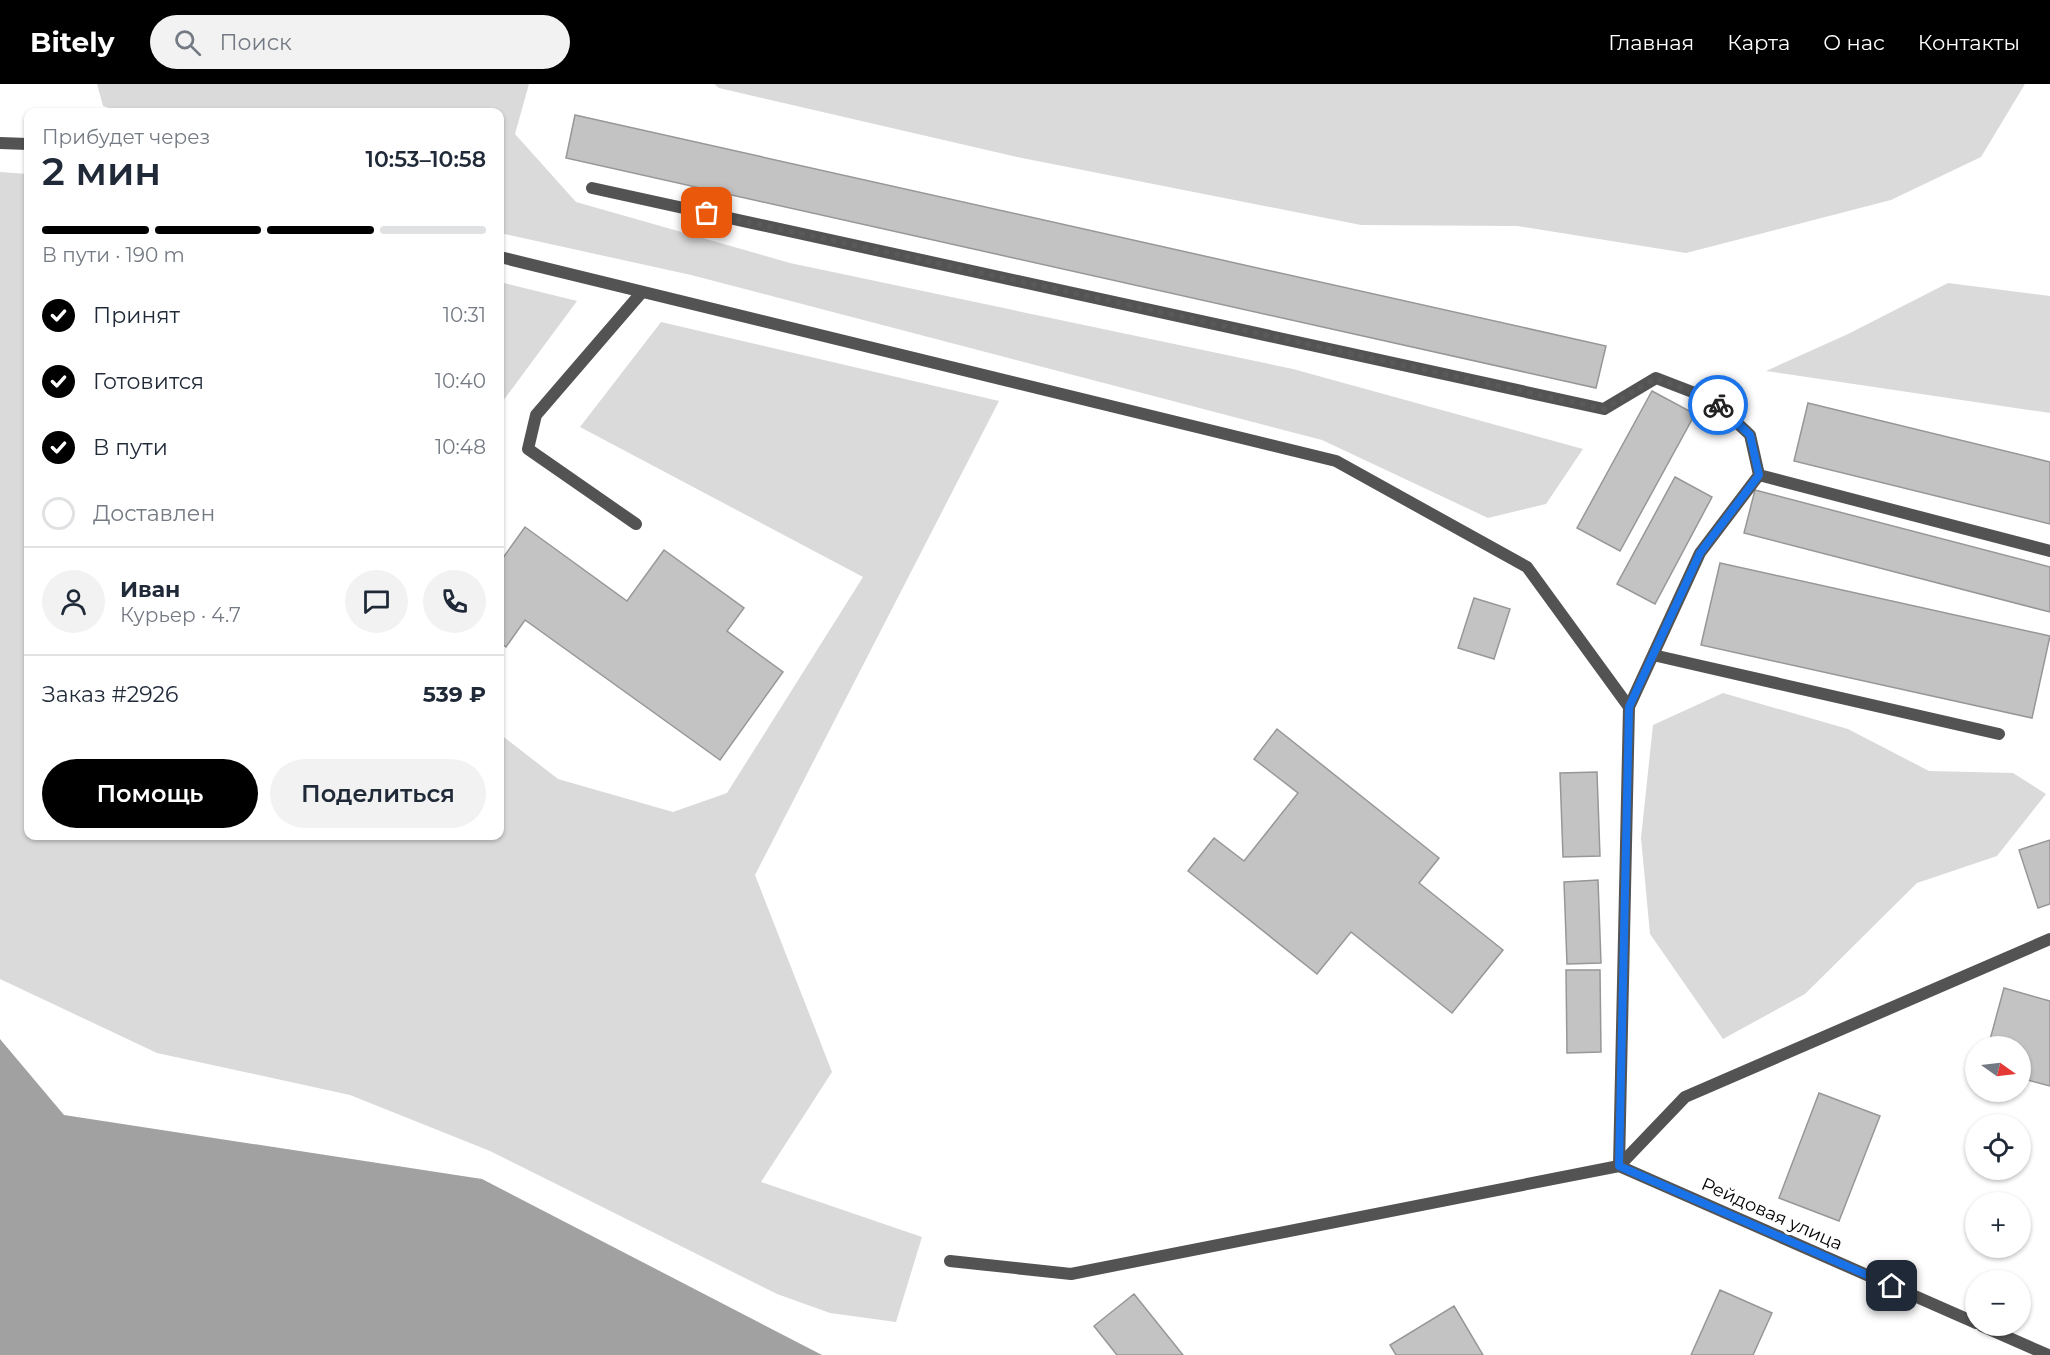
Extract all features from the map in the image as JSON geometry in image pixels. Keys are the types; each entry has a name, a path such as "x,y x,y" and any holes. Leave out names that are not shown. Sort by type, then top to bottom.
{"street":[{"path":"0,143 24,144"},
{"path":"592,188 1604,409 1656,378 1713,400 1750,435 1759,475 1700,553 1629,707 1619,1166"},
{"path":"504,258 1336,461 1527,567 1629,707"},
{"path":"636,524 528,448 536,415 642,292"},
{"path":"1759,475 2050,551"},
{"path":"1653,655 1999,734"},
{"path":"950,1261 1071,1274 1619,1166 1685,1097 2050,939"},
{"name":"Рейдовая улица","path":"1619,1166 1965,1318"},
{"path":"2005,1336 2048,1355"}],"shaded area":[{"path":"97,84 529,84 515,134 576,202 790,263 1293,369 1583,449 1546,504 1488,518 1322,440 691,275 504,234 504,108 109,108 103,106"},
{"path":"714,84 2025,84 1981,157 1891,200 1686,253 1517,226 1361,225 1017,157 719,88"},
{"path":"0,172 24,174 24,840 504,840 504,737 558,779 673,812 727,793 863,577 580,427 661,322 999,401 755,875 832,1072 761,1182 922,1237 896,1322 830,1313 777,1294 490,1151 350,1095 157,1053 0,979"},
{"path":"504,283 577,301 504,400"},
{"path":"1948,283 2050,296 2050,413 1766,371 1848,334"},
{"path":"1723,693 1848,729 1929,771 2013,773 2046,794 1997,856 1917,883 1805,994 1723,1039 1650,934 1641,838 1653,725"},
{"path":"0,1039 64,1115 482,1179 822,1355 0,1355"}],"building":[{"path":"575,115 1606,346 1596,388 566,158"},
{"path":"1652,391 1695,414 1620,551 1577,528"},
{"path":"1808,403 2050,462 2050,524 1794,461"},
{"path":"1675,477 1712,497 1655,604 1617,584"},
{"path":"1755,490 2050,567 2050,612 1744,533"},
{"path":"525,527 627,601 664,550 744,608 727,631 783,672 720,760 525,620 506,647 504,645 504,556"},
{"path":"1720,563 2050,636 2032,718 1701,645"},
{"path":"1474,598 1510,609 1494,659 1458,648"},
{"path":"1277,729 1439,858 1419,883 1503,950 1452,1013 1351,932 1317,974 1188,871 1214,838 1244,861 1298,793 1254,759"},
{"path":"1597,772 1600,856 1563,857 1560,773"},
{"path":"2050,840 2050,904 2038,908 2019,850"},
{"path":"1598,880 1601,963 1567,964 1564,882"},
{"path":"1566,970 1600,970 1601,1052 1567,1053"},
{"path":"2004,988 2050,1001 2050,1086 2031,1081 2031,1036 1991,1036"},
{"path":"1819,1093 1880,1116 1839,1221 1779,1198"},
{"path":"1720,1290 1772,1313 1753,1355 1691,1355"},
{"path":"1134,1294 1183,1355 1117,1355 1094,1326"},
{"path":"1454,1306 1483,1355 1396,1355 1390,1345"}],"way so far":[{"path":"707,213 1604,409 1656,378 1713,400 1718,405"}],"route":[{"path":"1718,405 1750,435 1759,475 1700,553 1629,707 1619,1166 1892,1286"}]}
